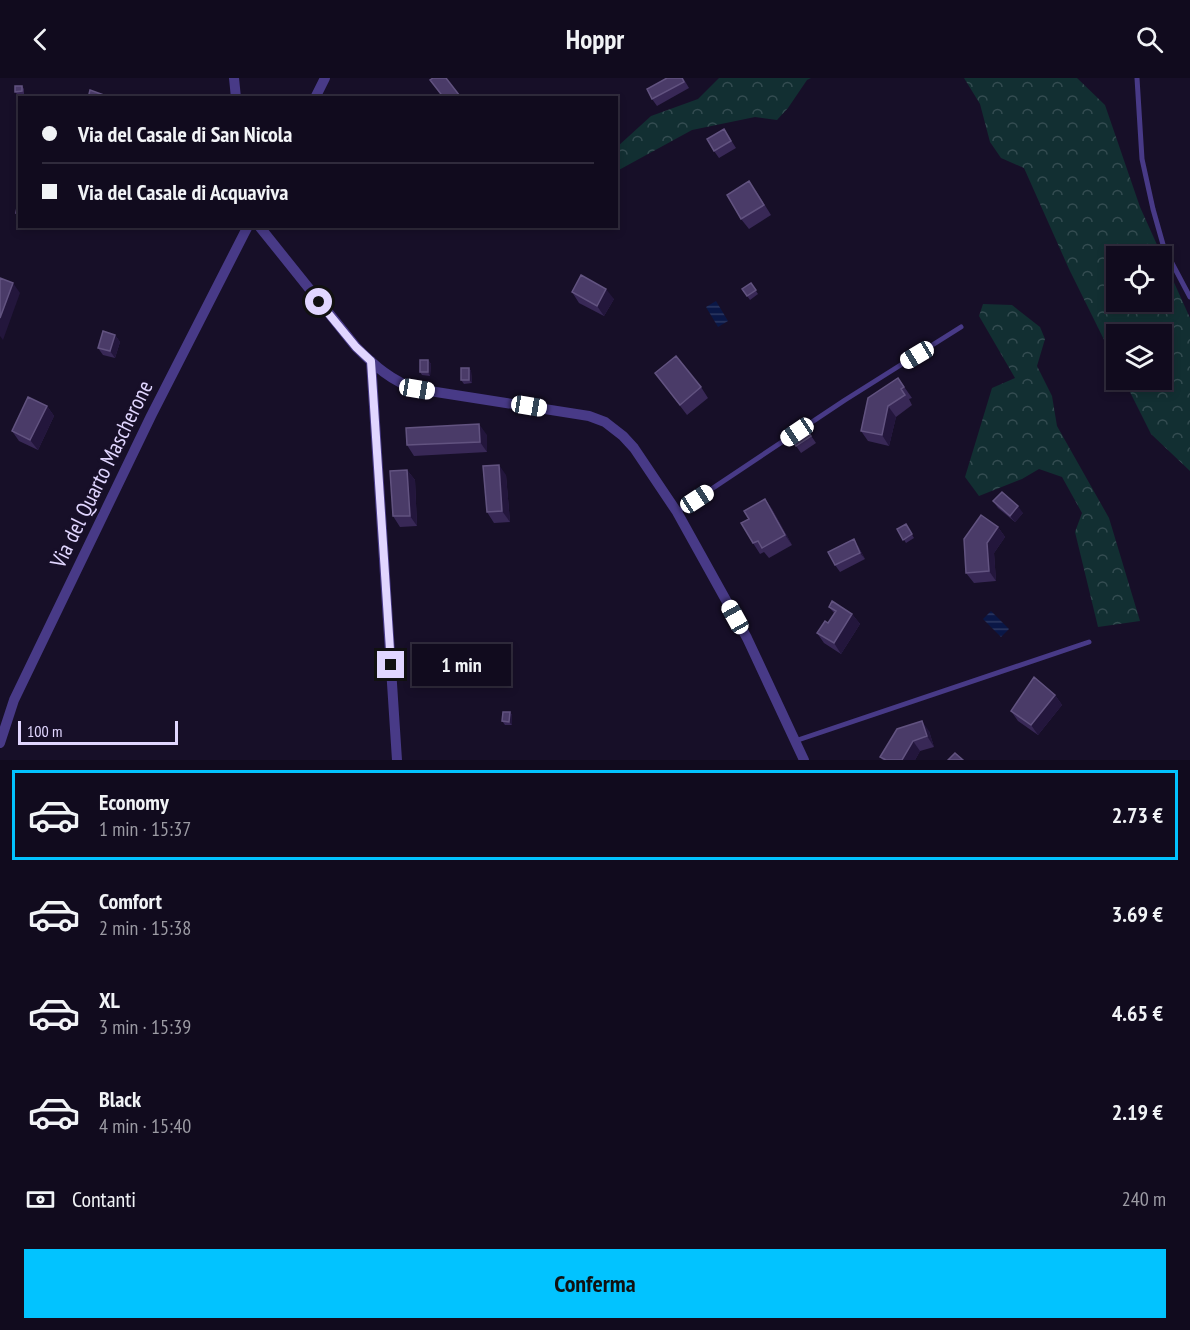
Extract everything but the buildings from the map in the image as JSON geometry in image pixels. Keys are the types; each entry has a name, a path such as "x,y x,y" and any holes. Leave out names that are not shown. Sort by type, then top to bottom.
{"street":[{"path":"234,78 236,96"},
{"path":"316,96 326,78"},
{"name":"Via del Quarto Mascherone","path":"0,743 14,700 151,416 247,228"},
{"path":"261,228 350,338 371,361 392,378 417,389 583,414 605,422 618,430 634,448 677,512 747,638 804,760"},
{"path":"371,361 397,760"}],"lane":[{"path":"1137,78 1142,159 1153,209 1164,248 1190,297"},
{"path":"677,512 854,394 961,327"},
{"path":"795,741 1089,642"}],"green space":[{"path":"719,78 811,78 807,80 777,120 755,117 692,130 618,170 618,146 651,116 698,99"},
{"path":"964,78 1077,78 1105,105 1140,207 1158,246 1106,246 1106,312 1172,312 1172,278 1190,318 1190,471 1151,434 1129,390 1172,390 1172,324 1106,324 1106,344 1069,269 1024,168 1001,158 990,142 980,104"},
{"path":"983,304 1012,305 1040,327 1045,339 1037,366 1052,396 1057,426 1109,518 1140,621 1098,627 1075,532 1082,513 1062,477 1039,469 1022,479 979,496 965,477 992,388 1015,378 979,316"}],"shaded area":[{"path":"716,301 728,321 718,327 706,307"},
{"path":"991,611 1009,629 1001,637 983,619"}],"route":[{"path":"319,302 356,347 371,361 391,665"}]}
